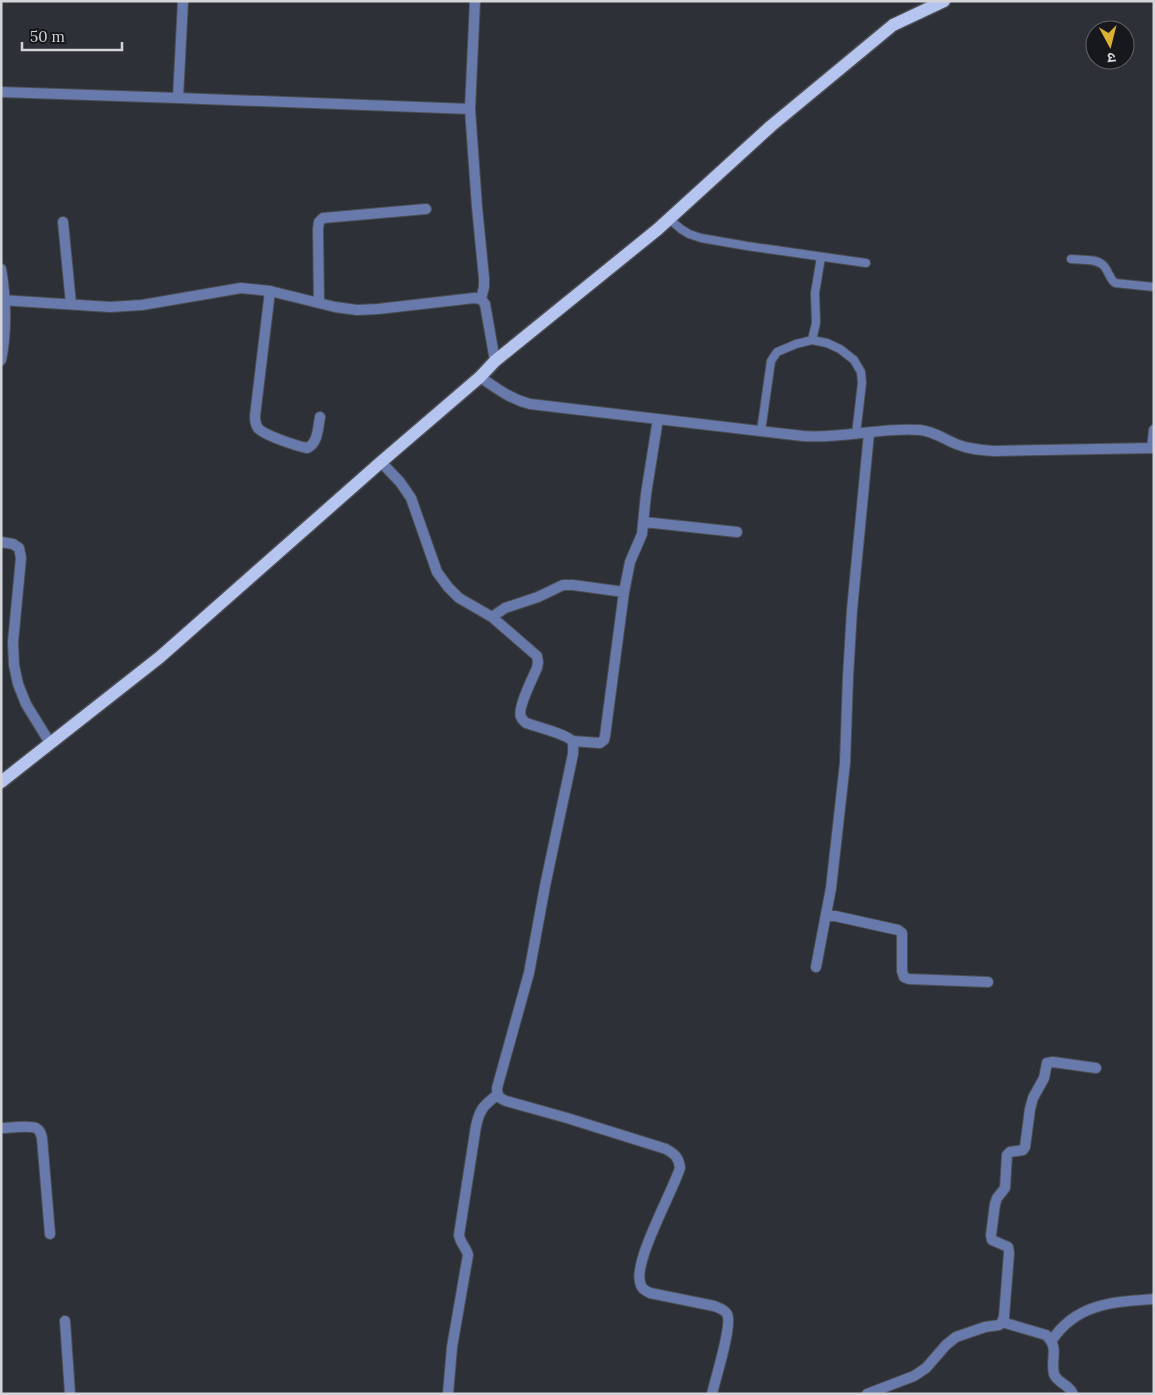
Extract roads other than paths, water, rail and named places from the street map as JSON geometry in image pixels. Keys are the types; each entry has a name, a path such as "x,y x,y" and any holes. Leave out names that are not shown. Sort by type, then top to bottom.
{"main road":[{"path":"2,783 160,657 480,377 495,361 669,219 771,126 892,25 944,1"}],"street":[{"path":"178,98 183,1"},
{"path":"475,1 470,110 484,278 481,299"},
{"path":"1,92 470,110"},
{"path":"319,303 318,229 319,222 323,218 426,209"},
{"path":"63,222 71,304"},
{"path":"1,268 4,340 1,360"},
{"path":"3,300 110,306 142,305 241,288 270,291 335,307 357,310 474,298 481,299 485,304 495,361"},
{"path":"270,291 255,416 256,425 266,433 307,448 311,447 315,442 320,417"},
{"path":"480,377 509,397 524,402 821,438 902,430 922,430 975,450 1153,448 1154,430"},
{"path":"381,462 400,482 411,498 438,572 448,587 460,598 492,618 537,656 537,668 521,707 521,719 526,723 566,737 572,741 600,743 604,740 605,736 624,592 630,562 642,534 646,494 658,418"},
{"path":"816,967 830,888 845,764 852,610 869,433"},
{"path":"644,522 737,532"},
{"path":"1,542 12,544 19,548 21,558 13,642 14,665 18,684 26,704 50,743"},
{"path":"492,618 505,608 538,597 563,585 573,584 624,592"},
{"path":"572,741 574,746 573,754 529,973 497,1088 497,1094 500,1099 666,1149 675,1154 679,1160 680,1168 641,1263 640,1284 643,1290 714,1306 723,1310 728,1315 727,1331 712,1394"},
{"path":"826,914 898,930 902,933 902,971 904,977 909,979 988,982"},
{"path":"867,1394 914,1376 926,1368 946,1345 956,1337 985,1327 999,1325 1002,1322 1009,1253 1008,1247 992,1240 991,1235 996,1198 1005,1188 1007,1155 1010,1152 1023,1150 1025,1147 1030,1109 1033,1098 1042,1083 1047,1063 1053,1062 1096,1068"},
{"path":"448,1394 452,1347 468,1255 467,1249 460,1241 459,1235 476,1126 479,1113 497,1094"},
{"path":"1,1128 28,1127 37,1128 40,1132 50,1234"},
{"path":"1052,1340 1064,1324 1079,1314 1093,1308 1121,1301 1154,1300"},
{"path":"65,1321 70,1394"},
{"path":"1002,1322 1046,1335 1052,1340 1054,1346 1054,1375 1072,1390 1073,1394"}],"lane":[{"path":"669,219 689,234 701,238 866,263"},
{"path":"812,340 816,323 815,293 820,257"},
{"path":"1071,259 1099,263 1104,266 1110,280 1115,283 1154,287"},
{"path":"761,430 771,361 776,352 812,340 827,343 840,349 854,360 861,372 862,383 856,434"}]}
